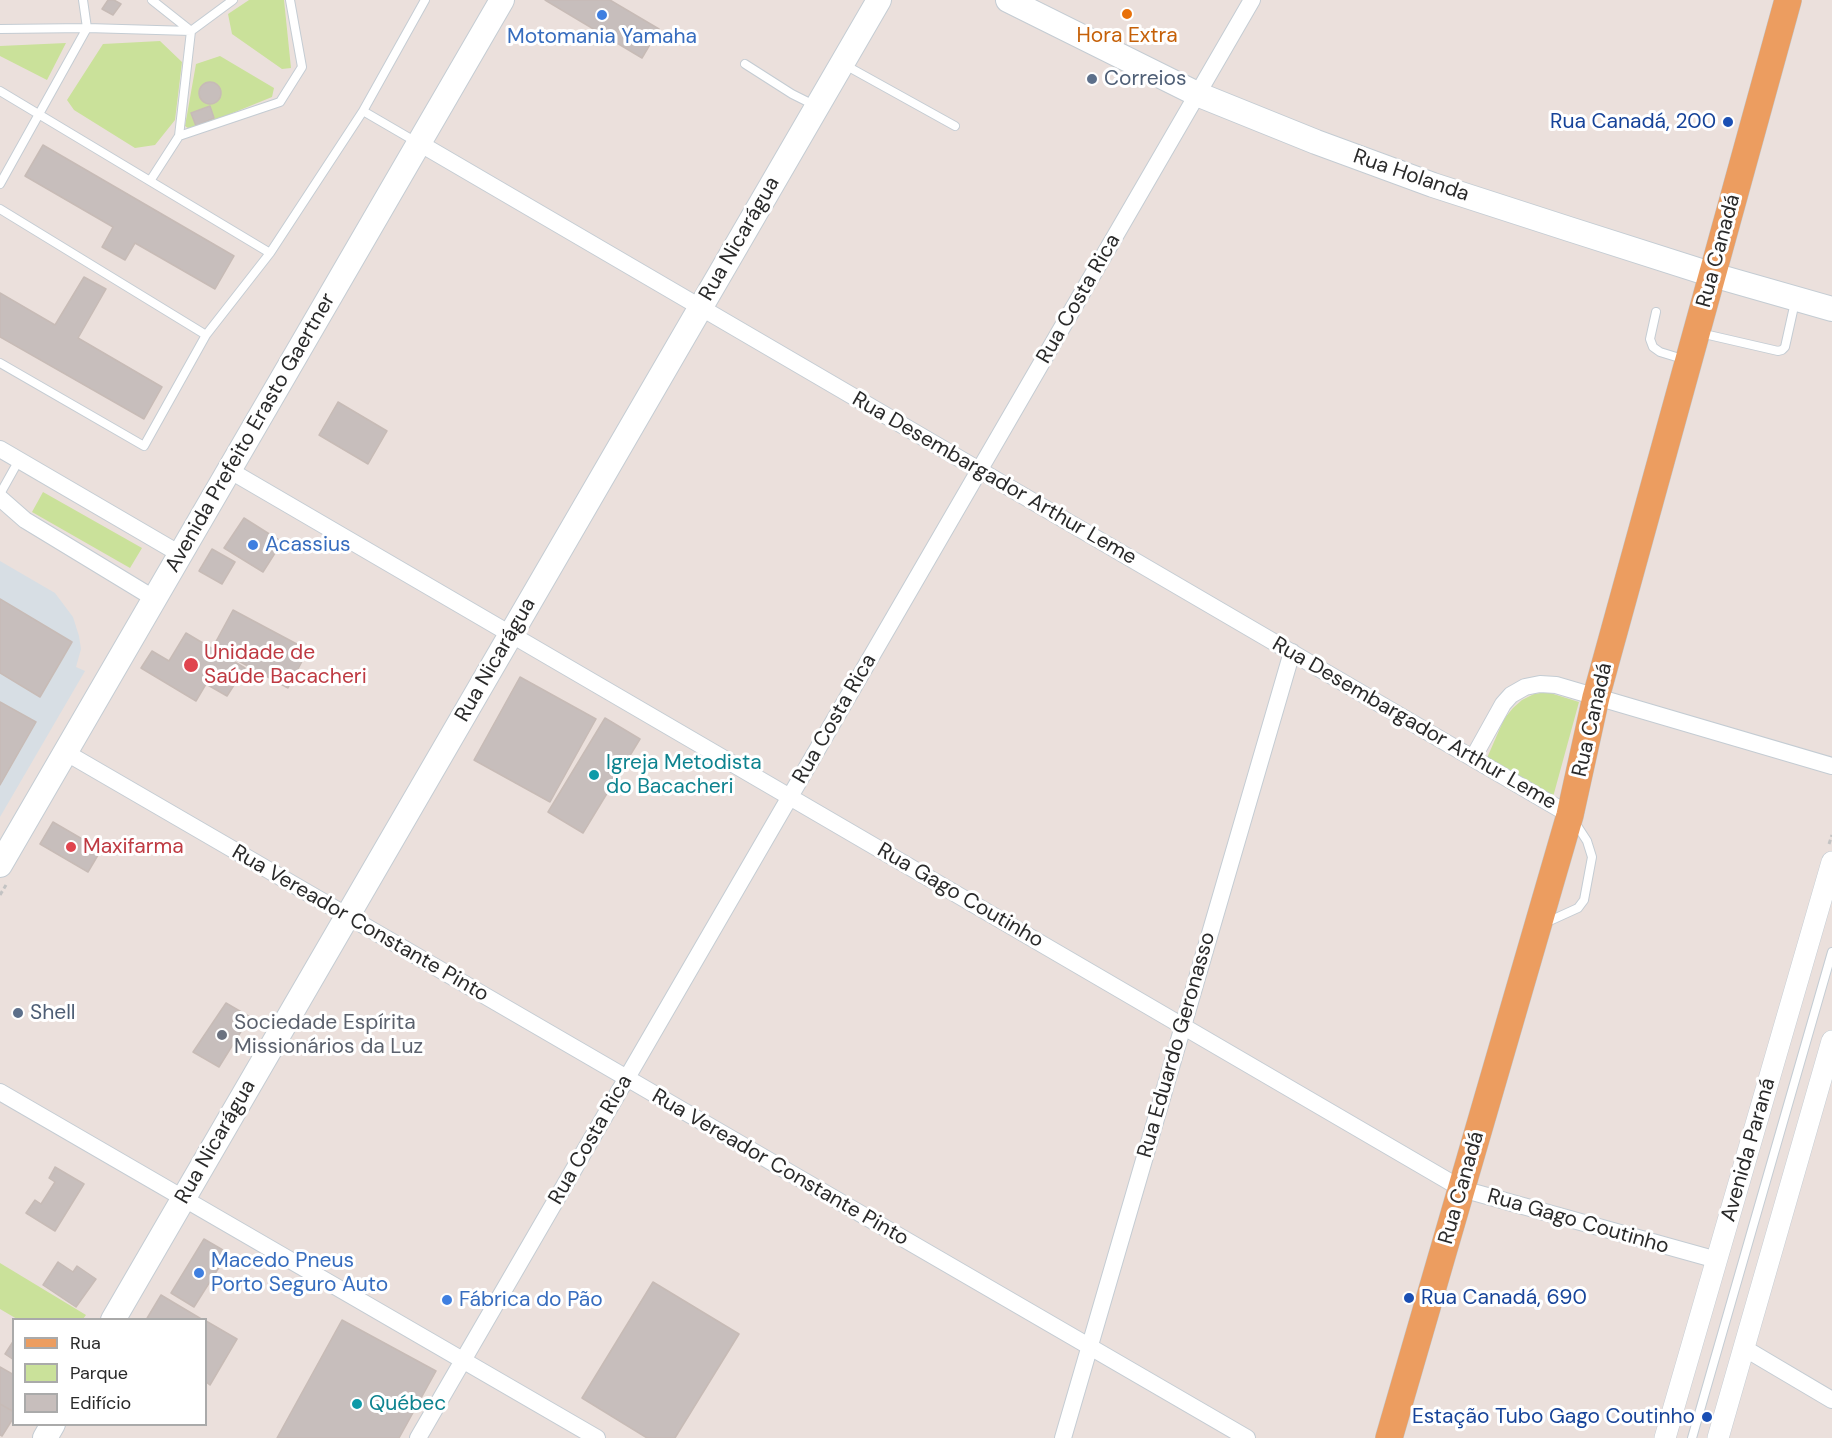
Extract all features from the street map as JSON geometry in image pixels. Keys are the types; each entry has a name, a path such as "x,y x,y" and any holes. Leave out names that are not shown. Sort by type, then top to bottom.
{"main road":[{"name":"Avenida Prefeito Erasto Gaertner","path":"0,865 502,0"},
{"name":"Rua Nicarágua","path":"114,1318 879,0"},
{"name":"Rua Holanda","path":"1008,0 1197,94 1316,142 1433,185 1713,275 1832,309"},
{"name":"Rua Canadá","path":"1389,1438 1570,815 1596,698 1788,0"}],"street":[{"name":"Rua Costa Rica","path":"418,1438 1252,0"},
{"name":"Rua Desembargador Arthur Leme","path":"419,143 1570,815"},
{"path":"0,449 180,554"},
{"name":"Rua Gago Coutinho","path":"229,470 1462,1189 1717,1260"},
{"path":"0,496 25,520 154,599"},
{"name":"Rua Eduardo Geronasso","path":"1062,1438 1292,652"},
{"path":"1473,758 1503,704 1511,695 1525,687 1540,684 1556,685 1832,766"},
{"name":"Rua Vereador Constante Pinto","path":"65,752 1247,1438"},
{"name":"Avenida Paraná","path":"1665,1438 1832,861"},
{"path":"1718,1438 1832,1041"},
{"path":"0,1092 597,1438"},
{"path":"1744,1348 1832,1400"}],"lane":[{"path":"0,184 87,28 83,0"},
{"path":"152,0 191,31"},
{"path":"0,29 87,28 191,31 233,0"},
{"path":"179,136 280,102 302,67 290,0"},
{"path":"0,363 144,446 206,335 270,253 363,111 425,0"},
{"path":"150,181 179,136 191,31"},
{"path":"745,64 817,107"},
{"path":"842,64 955,126"},
{"path":"0,91 270,253"},
{"path":"363,111 419,143"},
{"path":"0,209 206,335"},
{"path":"1697,332 1778,351 1782,350 1785,347 1796,298"},
{"path":"1656,312 1650,339 1653,347 1660,352 1689,361"},
{"path":"0,496 19,460"},
{"path":"1538,927 1578,908 1584,900 1592,857 1587,841 1570,815"},
{"path":"1692,1438 1832,952"}],"shaded area":[{"path":"0,561 55,593 73,617 81,649 76,667 85,671 0,817"}],"green space":[{"path":"249,0 284,0 291,68 282,69 232,34 228,14"},
{"path":"160,41 182,62 175,120 155,145 135,148 74,110 67,100 103,44"},
{"path":"66,43 47,80 0,56 0,46"},
{"path":"220,56 274,88 272,97 191,130 185,126 196,64"},
{"path":"43,492 142,548 130,568 32,512"},
{"path":"1547,692 1579,702 1553,797 1487,758 1504,719 1513,708 1534,694"},
{"path":"0,1263 86,1315 84,1318 15,1318 0,1309"}],"building":[{"path":"108,0 121,4 113,15 102,9"},
{"name":"Motomania Yamaha","path":"545,0 610,0 659,29 642,58"},
{"path":"210,82 218,85 221,93 218,101 210,104 202,101 199,93 202,85"},
{"path":"210,106 214,118 196,126 191,113"},
{"path":"43,145 234,256 215,289 135,243 125,260 102,247 113,227 25,176"},
{"path":"84,277 106,289 78,338 162,387 144,419 0,337 0,293 55,325"},
{"path":"338,402 387,431 368,464 319,435"},
{"name":"Acassius","path":"244,518 282,542 263,572 224,548"},
{"path":"212,549 235,562 222,584 199,571"},
{"path":"0,599 72,642 40,697 0,673"},
{"path":"233,610 308,650 288,688 213,647"},
{"name":"Unidade de Saúde Bacacheri","path":"186,633 245,668 227,696 206,684 196,701 141,668 152,651 169,661"},
{"path":"520,677 596,719 550,802 474,760"},
{"path":"0,702 36,722 0,785"},
{"name":"Igreja Metodista do Bacacheri","path":"605,718 640,739 583,833 548,812"},
{"name":"Maxifarma","path":"53,822 101,850 88,872 40,844"},
{"name":"Sociedade Espírita Missionários da Luz","path":"226,1003 250,1017 219,1067 193,1052"},
{"path":"55,1167 84,1184 55,1231 26,1213 35,1200 41,1204 55,1182 49,1178"},
{"name":"Macedo Pneus Porto Seguro Auto","path":"204,1239 228,1253 194,1307 171,1293"},
{"path":"58,1262 73,1272 77,1266 96,1279 76,1307 43,1285"},
{"path":"653,1282 739,1334 675,1438 647,1438 582,1398"},
{"path":"161,1295 200,1318 147,1318"},
{"name":"Québec","path":"342,1320 436,1371 399,1438 277,1438"},
{"path":"207,1322 237,1339 210,1385 207,1383"},
{"path":"12,1343 12,1359 5,1354"},
{"path":"0,1367 12,1374 12,1411 0,1404"},
{"path":"0,1404 12,1411 12,1420 2,1436 0,1435"}],"place":[{"name":"Hora Extra","path":"1127,14"},
{"name":"Motomania Yamaha","path":"602,15"},
{"name":"Correios","path":"1092,79"},
{"name":"Rua Canadá, 200","path":"1728,122"},
{"name":"Acassius","path":"253,545"},
{"name":"Unidade de Saúde Bacacheri","path":"191,665"},
{"name":"Igreja Metodista do Bacacheri","path":"594,775"},
{"name":"Maxifarma","path":"71,847"},
{"name":"Shell","path":"18,1013"},
{"name":"Sociedade Espírita Missionários da Luz","path":"222,1035"},
{"name":"Macedo Pneus Porto Seguro Auto","path":"199,1273"},
{"name":"Rua Canadá, 690","path":"1409,1298"},
{"name":"Fábrica do Pão","path":"447,1300"},
{"name":"Québec","path":"357,1404"},
{"name":"Estação Tubo Gago Coutinho","path":"1707,1417"}]}
